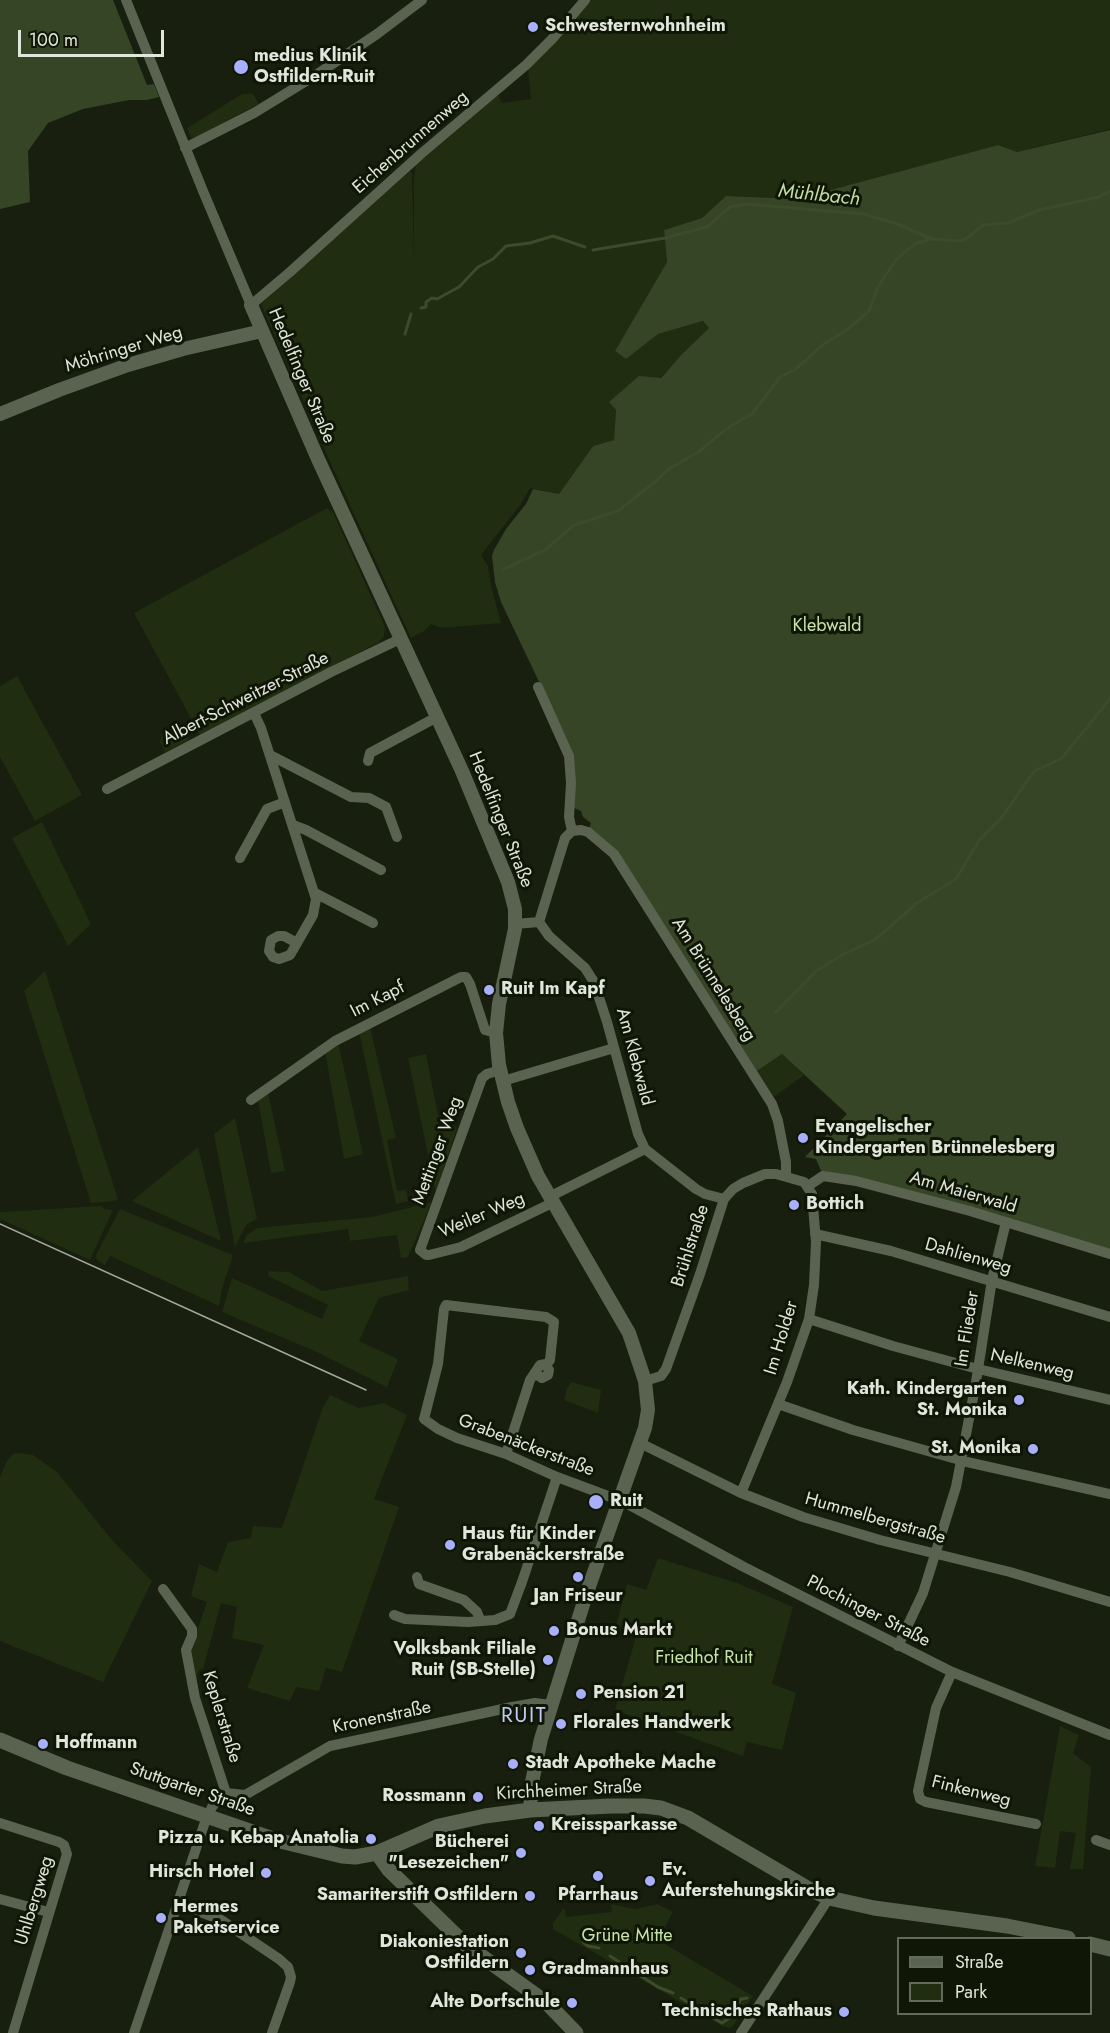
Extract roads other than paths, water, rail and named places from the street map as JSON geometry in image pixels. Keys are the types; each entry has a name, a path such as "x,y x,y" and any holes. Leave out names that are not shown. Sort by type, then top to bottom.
{"main road":[{"name":"Stuttgarter Straße","path":"0,1740 67,1768 276,1840 328,1854 355,1857 377,1853"},
{"name":"Kirchheimer Straße","path":"377,1853 445,1824 485,1816 530,1810 644,1806 670,1810 688,1818 807,1888 829,1898 874,1908 1007,1926 1063,1937"},
{"path":"377,1853 389,1870 458,1938 475,1953 547,2003 576,2033"},
{"path":"1092,1944 1110,1949"}],"street":[{"name":"Hedelfinger Straße","path":"126,0 262,331 322,469 437,717 508,882 514,905 515,924 512,947 498,1004 496,1033 502,1075 517,1128 551,1200 626,1327 645,1381 648,1410 640,1443 586,1595 551,1705 534,1765 530,1810"},
{"path":"185,148 254,113 308,80 369,40 422,0"},
{"name":"Eichenbrunnenweg","path":"251,305 436,141 526,65 553,38 585,0"},
{"name":"Möhringer Weg","path":"0,414 128,365 183,349 262,331"},
{"name":"Albert-Schweitzer-Straße","path":"107,789 331,672 400,639"},
{"path":"515,924 539,922 565,838 572,831 569,819 571,783 569,756 538,687"},
{"path":"255,713 315,893 315,908 297,944"},
{"path":"368,761 371,753 437,717"},
{"path":"270,755 351,797 369,798 386,807 397,837"},
{"path":"240,858 267,809 285,802"},
{"path":"293,825 381,870"},
{"name":"Am Brünnelesberg","path":"572,831 588,832 614,854 772,1104 778,1121 786,1176"},
{"path":"315,893 373,923"},
{"name":"Am Klebwald","path":"539,922 549,936 582,965 594,982 638,1134 649,1155 696,1189 724,1199"},
{"name":"Im Kapf","path":"252,1100 338,1039 461,977 467,978 470,984 485,1030 496,1033"},
{"path":"502,1075 614,1048"},
{"name":"Mettinger Weg","path":"423,1253 420,1250 421,1245 480,1083 484,1075 502,1075"},
{"name":"Weiler Weg","path":"423,1253 429,1255 461,1247 645,1149"},
{"name":"Brühlstraße","path":"645,1381 661,1376 666,1369 724,1199 733,1189 754,1177 771,1173 800,1180 808,1186"},
{"name":"Am Maierwald","path":"808,1186 822,1176 835,1177 920,1197 1110,1254"},
{"name":"Im Holder","path":"741,1493 778,1404 809,1319 814,1285 815,1234 812,1194 808,1186"},
{"name":"Im Flieder","path":"898,1646 923,1593 956,1487 992,1280 1006,1222"},
{"name":"Dahlienweg","path":"815,1234 858,1243 992,1280 1110,1317"},
{"name":"Grabenäckerstraße","path":"506,1454 530,1380 536,1374 542,1378 548,1375 549,1370 545,1364 550,1360 555,1324 552,1319 446,1305 438,1364 424,1419 452,1436 506,1454 557,1477 620,1500"},
{"name":"Nelkenweg","path":"809,1319 893,1346 978,1369 1110,1400"},
{"path":"778,1404 853,1430 961,1460 1110,1494"},
{"name":"Hummelbergstraße","path":"640,1443 741,1493 815,1521 880,1540 1010,1572 1110,1602"},
{"path":"394,1615 405,1619 468,1622 503,1618 511,1611 557,1477"},
{"name":"Plochinger Straße","path":"620,1500 952,1672 1110,1735"},
{"path":"417,1577 419,1584 464,1600 477,1612 480,1620"},
{"name":"Keplerstraße","path":"163,1589 192,1629 192,1636 186,1650 195,1698 226,1793"},
{"name":"Finkenweg","path":"952,1672 936,1708 918,1791 920,1799 1036,1824"},
{"name":"Kronenstraße","path":"226,1793 245,1794 330,1746 474,1715 535,1704 551,1705"},
{"path":"134,2033 208,1816 220,1797 226,1793"},
{"name":"Uhlbergweg","path":"0,1822 59,1842 66,1849 66,1861 48,1912 12,2033"},
{"path":"1096,1840 1110,1845"},
{"path":"741,2033 829,1898"},
{"path":"0,1899 48,1912"},
{"path":"178,1903 211,1915 234,1928 279,1959 290,1972 290,1982 272,2033"},
{"path":"0,2029 12,2033"}],"waterway":[{"name":"Mühlbach","path":"593,250 665,238 707,227 730,207 745,204 864,214 897,224 932,239 960,241 983,225 1008,223 1039,210 1099,197 1110,191"},
{"name":"Mühlbach","path":"421,308 426,307 426,302 432,298 437,299 459,287 478,267 493,259 506,246 530,243 553,236 585,247"},
{"path":"502,570 545,550 574,525 618,511 669,469 700,451 726,429 752,414 780,377 796,369 821,346 848,329 869,311 879,285 896,260 914,244 932,239"},
{"name":"Mühlbach","path":"405,334 411,314"},
{"path":"775,1013 816,971 842,955 876,939 917,903 956,879 980,839 1002,817 1034,771 1061,759 1110,699"},
{"path":"583,1942 588,1946 599,1948"},
{"path":"610,1956 658,1987 673,1993"},
{"path":"681,1998 722,2023 731,2017 741,1999 747,1998"}],"tram line":[{"path":"0,1224 366,1390"}],"place":[{"name":"Schwesternwohnheim","path":"533,27"},
{"name":"medius Klinik Ostfildern-Ruit","path":"241,67"},
{"name":"Ruit Im Kapf","path":"489,990"},
{"name":"Evangelischer Kindergarten Brünnelesberg","path":"803,1138"},
{"name":"Bottich","path":"794,1205"},
{"name":"Kath. Kindergarten St. Monika","path":"1019,1400"},
{"name":"St. Monika","path":"1033,1449"},
{"name":"Ruit","path":"596,1502"},
{"name":"Haus für Kinder Grabenäckerstraße","path":"450,1545"},
{"name":"Jan Friseur","path":"578,1577"},
{"name":"Bonus Markt","path":"554,1631"},
{"name":"Volksbank Filiale Ruit (SB-Stelle)","path":"548,1660"},
{"name":"Pension 21","path":"581,1694"},
{"name":"Florales Handwerk","path":"561,1724"},
{"name":"Hoffmann","path":"43,1744"},
{"name":"Stadt Apotheke Mache","path":"513,1764"},
{"name":"Rossmann","path":"478,1797"},
{"name":"Kreissparkasse","path":"539,1826"},
{"name":"Pizza u. Kebap Anatolia","path":"371,1839"},
{"name":"Bücherei \"Lesezeichen\"","path":"521,1853"},
{"name":"Hirsch Hotel","path":"266,1873"},
{"name":"Pfarrhaus","path":"598,1876"},
{"name":"Ev. Auferstehungskirche","path":"650,1881"},
{"name":"Samariterstift Ostfildern","path":"530,1896"},
{"name":"Hermes Paketservice","path":"161,1918"},
{"name":"Diakoniestation Ostfildern","path":"521,1953"},
{"name":"Gradmannhaus","path":"530,1970"},
{"name":"Alte Dorfschule","path":"572,2003"},
{"name":"Technisches Rathaus","path":"844,2012"}],"district":[{"name":"RUIT","path":"524,1717"}],"park label":[{"name":"Klebwald","path":"827,627"},
{"name":"Friedhof Ruit","path":"704,1659"},
{"name":"Grüne Mitte","path":"627,1937"}]}
